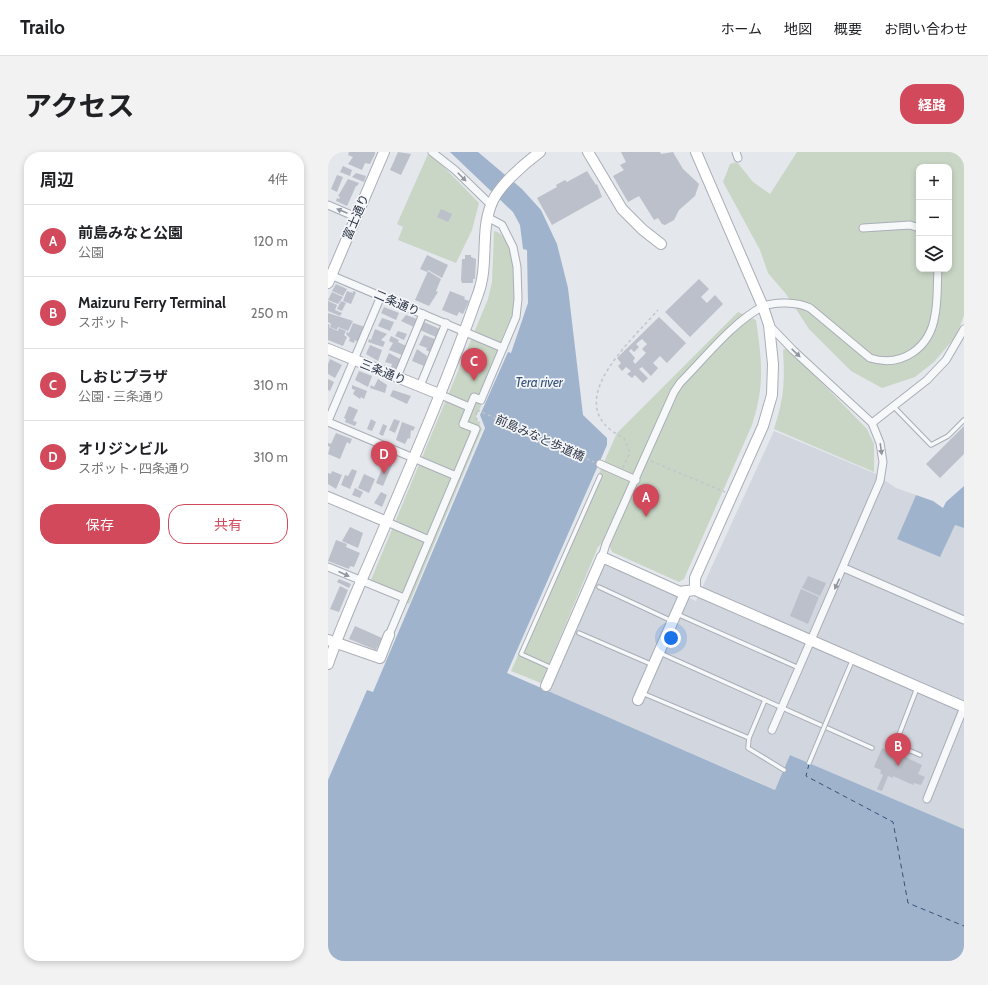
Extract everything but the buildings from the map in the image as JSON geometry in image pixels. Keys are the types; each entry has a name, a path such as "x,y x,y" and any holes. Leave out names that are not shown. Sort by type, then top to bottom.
{"street":[{"name":"富士通り","path":"329,277 384,152"},
{"path":"432,152 493,201"},
{"path":"588,152 622,209 643,230 661,244"},
{"path":"640,697 674,617 690,590 764,426 772,395 773,364 769,325 763,306 696,152"},
{"path":"328,664 332,641 387,522 465,332 483,279 485,230 487,217 493,201 534,154"},
{"path":"328,205 356,217"},
{"path":"332,641 380,658 476,429 463,424 474,397 481,400 516,317 518,299 517,267 513,247 502,225 487,217"},
{"path":"863,228 910,225 916,227"},
{"path":"546,686 602,557 606,544 646,458 674,392 680,383 741,321 763,306 795,302 810,308 870,358 882,361 900,360 913,354 924,342 929,333 935,316 938,272"},
{"name":"二条通り","path":"329,277 381,296 503,348"},
{"path":"381,296 328,421 414,456 456,476"},
{"path":"397,377 423,314"},
{"path":"420,386 446,323"},
{"path":"769,325 793,350 872,423 880,443 883,462 880,481 844,568 772,730"},
{"path":"872,423 927,380 946,360 964,329"},
{"name":"三条通り","path":"328,349 439,394"},
{"path":"439,394 469,407"},
{"path":"600,464 636,480"},
{"path":"328,497 429,540"},
{"path":"602,557 680,592 690,590 811,640 964,707 927,799"},
{"path":"328,567 404,598"},
{"path":"844,568 964,620"}],"lane":[{"path":"894,407 931,445 948,436 964,420"},
{"path":"553,669 521,654 600,476"},
{"path":"599,587 799,668"},
{"path":"579,633 654,665"},
{"path":"659,653 872,748"},
{"path":"809,763 853,659"},
{"path":"918,687 897,740 899,746 920,755"},
{"path":"640,697 749,738"},
{"path":"766,700 749,738 748,748 784,770"}],"path":[{"path":"621,473 630,452 624,438 612,432 600,420 596,408 597,390 617,356 658,310"},
{"name":"前島みなと歩道橋","path":"479,411 600,464"},
{"path":"646,458 732,495"}],"shaded area":[{"path":"774,431 874,473 896,488 916,495 897,539 955,525 964,528 964,829 790,755 776,790 548,691 601,566 610,563 696,601"}],"green space":[{"path":"797,152 964,152 964,315 957,335 934,362 915,377 882,388 851,371 809,329 786,294 768,273 760,250 723,182 730,164 737,162 753,182 770,194"},
{"path":"428,154 443,166 479,203 472,230 456,263 398,240 403,227 397,224"},
{"path":"494,231 500,234 506,241 513,260 515,271 515,305 501,341 509,344 476,417 482,429 409,604 368,587 488,299 492,282"},
{"path":"738,312 756,320 761,361 761,385 759,397 752,425 684,579 679,582 612,552 609,545 603,542 598,547 541,683 511,671 617,433"},
{"path":"788,348 867,429 874,444 874,472 774,429 783,390 783,350"}],"water":[{"name":"Tera river","path":"450,152 478,152 522,189 541,210 557,244 568,288 583,415 607,438 607,445 507,673 775,790 790,755 964,829 964,961 328,961 328,780 367,690 373,692 485,428 480,415 508,352 511,353 528,303 527,250 523,249 520,225 513,212"},
{"path":"964,486 964,528 955,525 940,557 897,539 916,495 933,501 943,508 946,502"}],"ferry route":[{"path":"809,764 806,776 893,822 908,903 964,926"}],"place":[{"name":"しおじプラザ","path":"474,381"},
{"name":"オリジンビル","path":"384,474"},
{"name":"前島みなと公園","path":"646,517"},
{"name":"Maizuru Ferry Terminal","path":"898,766"}]}
